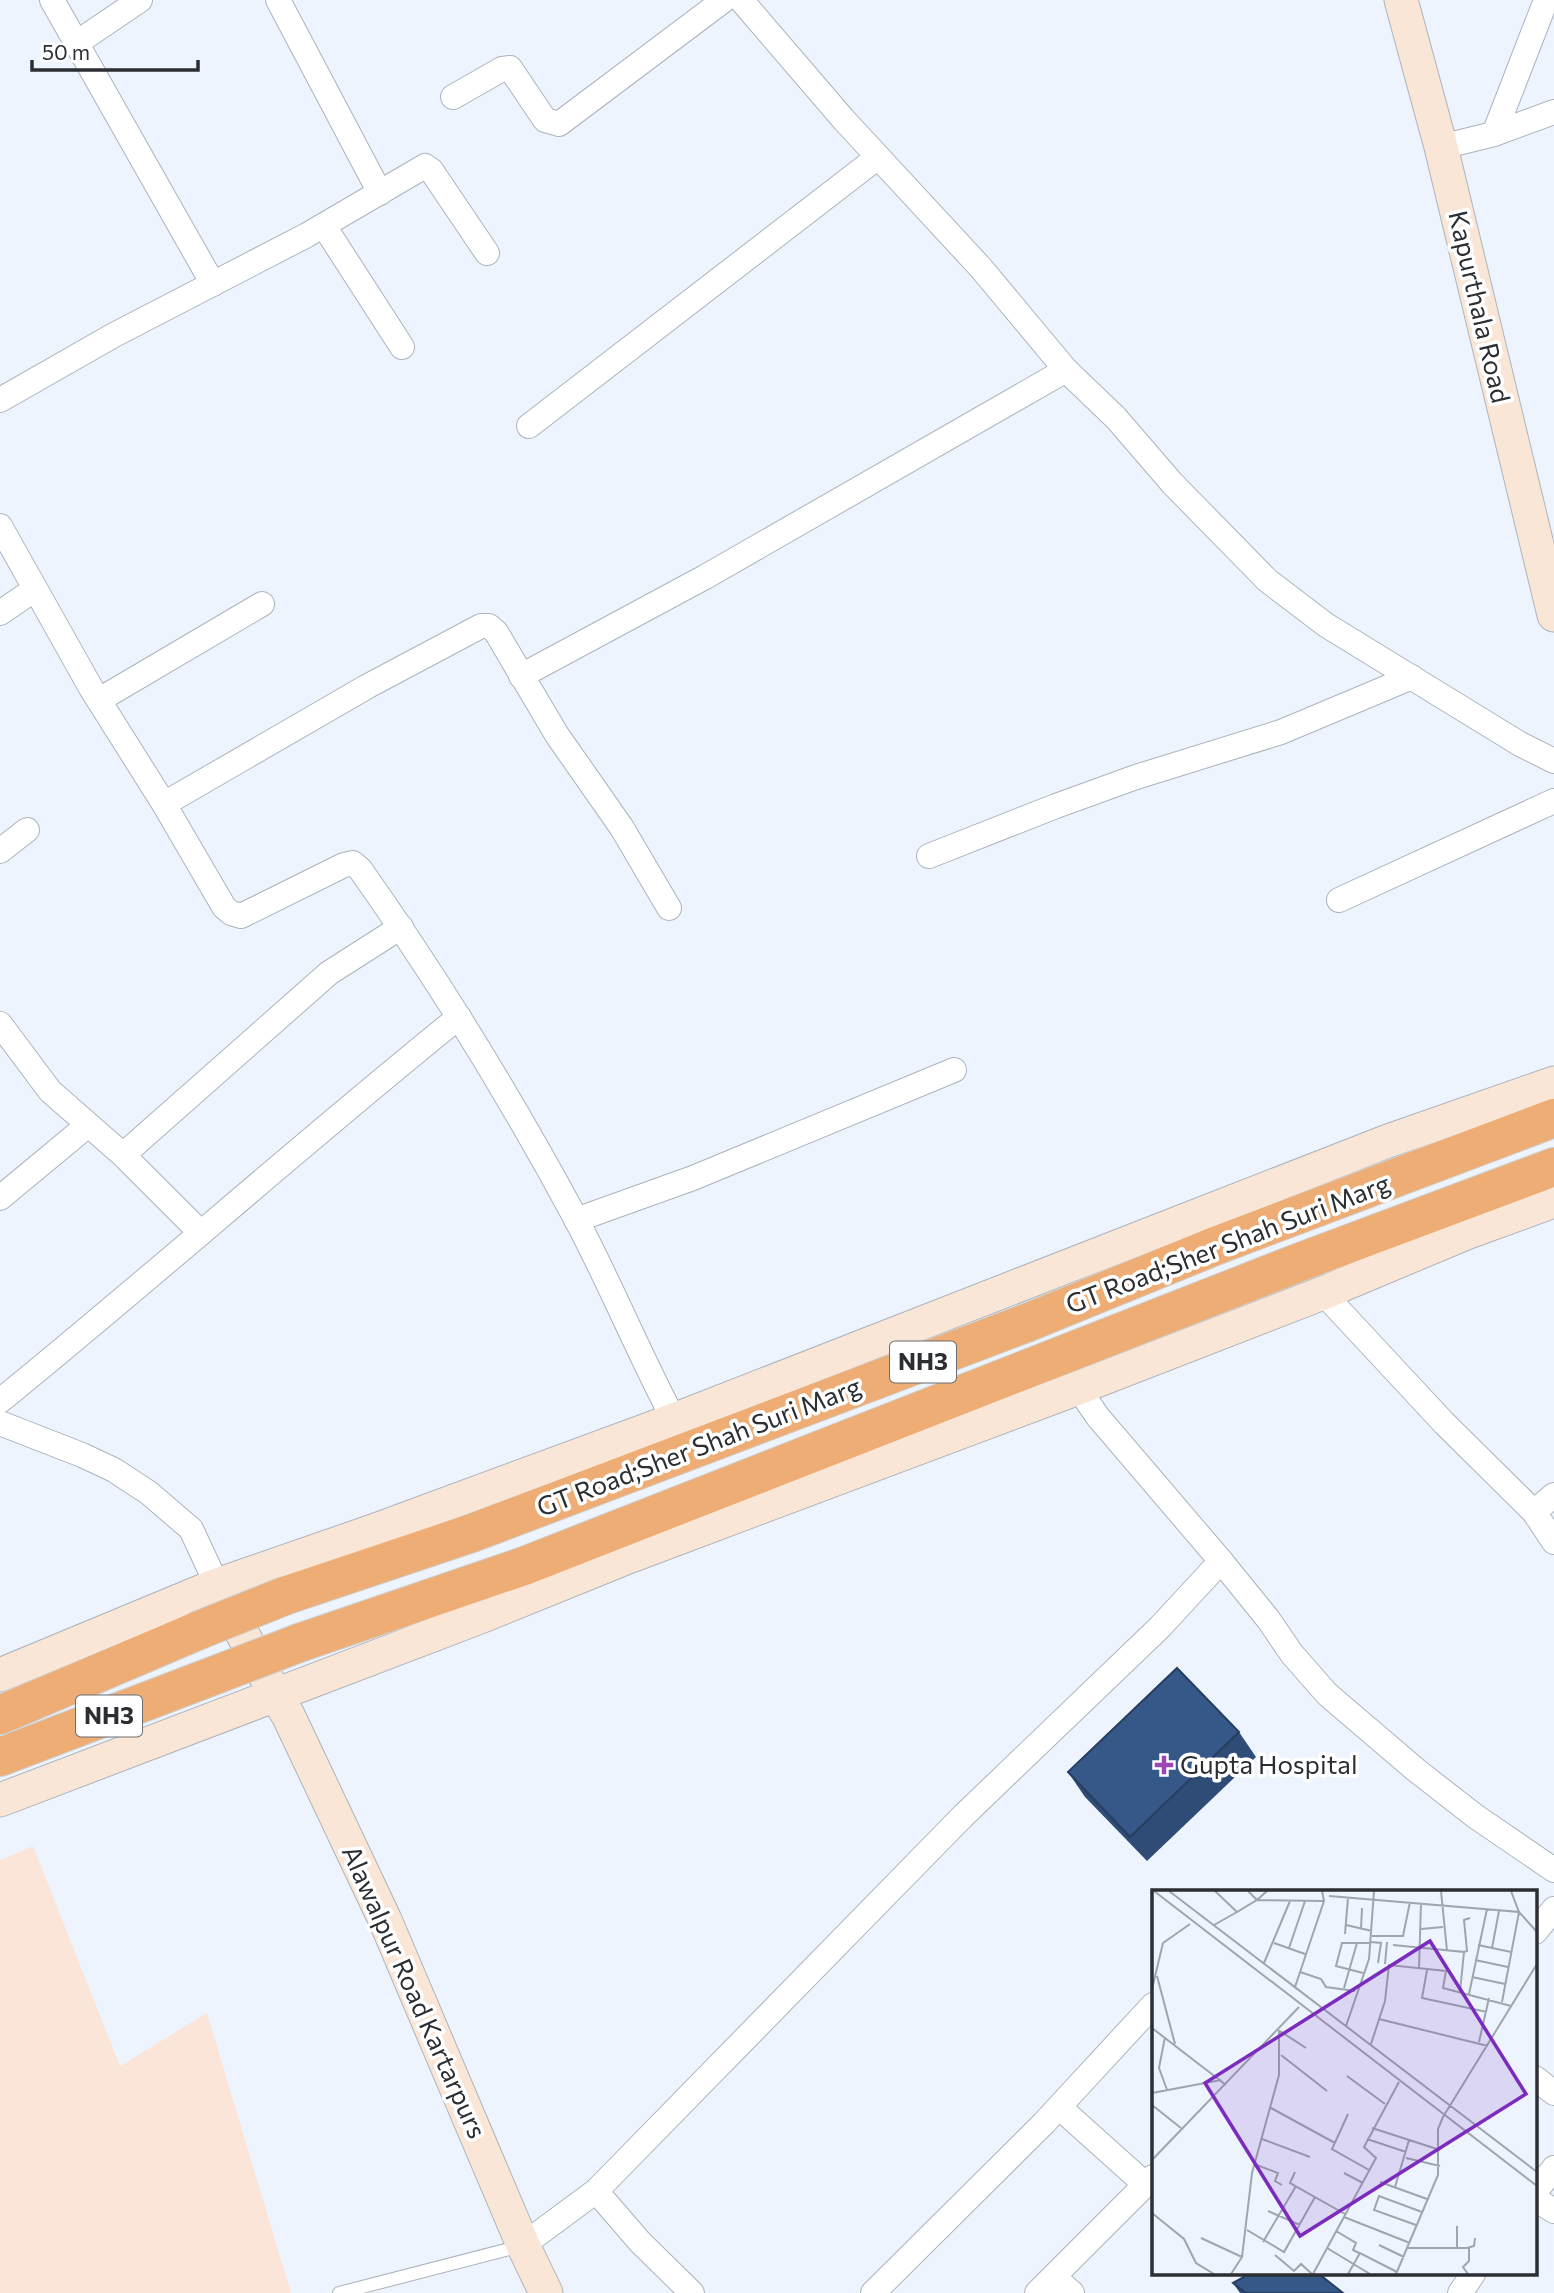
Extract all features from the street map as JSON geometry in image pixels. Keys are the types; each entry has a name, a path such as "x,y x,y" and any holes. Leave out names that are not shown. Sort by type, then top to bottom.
{"highway":[{"name":"GT Road;Sher Shah Suri Marg","path":"0,1715 287,1595 472,1533 1029,1322 1215,1246 1554,1118"},
{"name":"GT Road;Sher Shah Suri Marg","path":"0,1757 299,1643 524,1566 1300,1262 1554,1167"}],"main road":[{"name":"Kapurthala Road","path":"1401,0 1441,147 1554,615"},
{"path":"0,1675 216,1585 370,1532 674,1420 1388,1141 1554,1083"},
{"path":"0,1800 1078,1388 1323,1293 1466,1233 1554,1201"},
{"name":"Alawalpur Road Kartarpurs","path":"216,1585 288,1715 385,1920 546,2293"}],"street":[{"path":"52,0 213,284"},
{"path":"75,44 140,0"},
{"path":"278,0 380,193"},
{"path":"453,97 502,69 510,68 545,121 559,124 724,0"},
{"path":"741,0 878,157 981,268 1066,370 1116,418 1172,482 1266,580 1326,625 1521,744 1554,761"},
{"path":"1494,134 1546,0"},
{"path":"1441,147 1494,134 1554,112"},
{"path":"529,426 878,157"},
{"path":"0,400 114,335 324,226 427,166 487,253"},
{"path":"324,226 402,347"},
{"path":"521,676 705,577 1066,370"},
{"path":"0,526 99,700 224,906 231,913 241,916 246,914 344,865 353,863 360,869 460,1017 576,1220 642,1360 674,1420"},
{"path":"0,613 34,589"},
{"path":"99,700 262,604"},
{"path":"164,804 368,686 481,626 489,626 493,628 570,755 622,828 669,908"},
{"path":"929,856 1136,777 1281,732 1412,677"},
{"path":"1339,900 1554,802"},
{"path":"0,851 27,830"},
{"path":"123,1156 329,972 401,927"},
{"path":"0,1402 337,1116 460,1017"},
{"path":"0,1024 50,1091 123,1156 201,1233"},
{"path":"576,1220 693,1178 954,1070"},
{"path":"0,1198 88,1125"},
{"path":"1323,1293 1444,1423 1534,1513 1554,1542"},
{"path":"1078,1388 1327,1694 1465,1808 1554,1870"},
{"path":"0,1423 114,1470 149,1493 191,1529 216,1585"},
{"path":"1534,1513 1554,1494"},
{"path":"523,2245 596,2191 963,1816 1160,1627 1221,1561"},
{"path":"1536,1931 1554,1909"},
{"path":"873,2293 1059,2107 1152,2006"},
{"path":"1536,2079 1554,2094"},
{"path":"1054,2288 1150,2181 1059,2107"},
{"path":"1536,2191 1554,2168"},
{"path":"596,2191 640,2242 692,2293"},
{"path":"1536,2200 1554,2211"},
{"path":"1461,2293 1472,2276"}],"lane":[{"path":"339,2293 523,2245"}],"shaded area":[{"path":"33,1846 120,2066 207,2013 291,2293 0,2293 0,1860"}],"building":[{"path":"1177,1668 1239,1732 1130,1837 1068,1772"},
{"path":"1322,2276 1343,2293 1246,2293 1233,2283 1244,2277"}],"place":[{"name":"Gupta Hospital","path":"1164,1765"}]}
